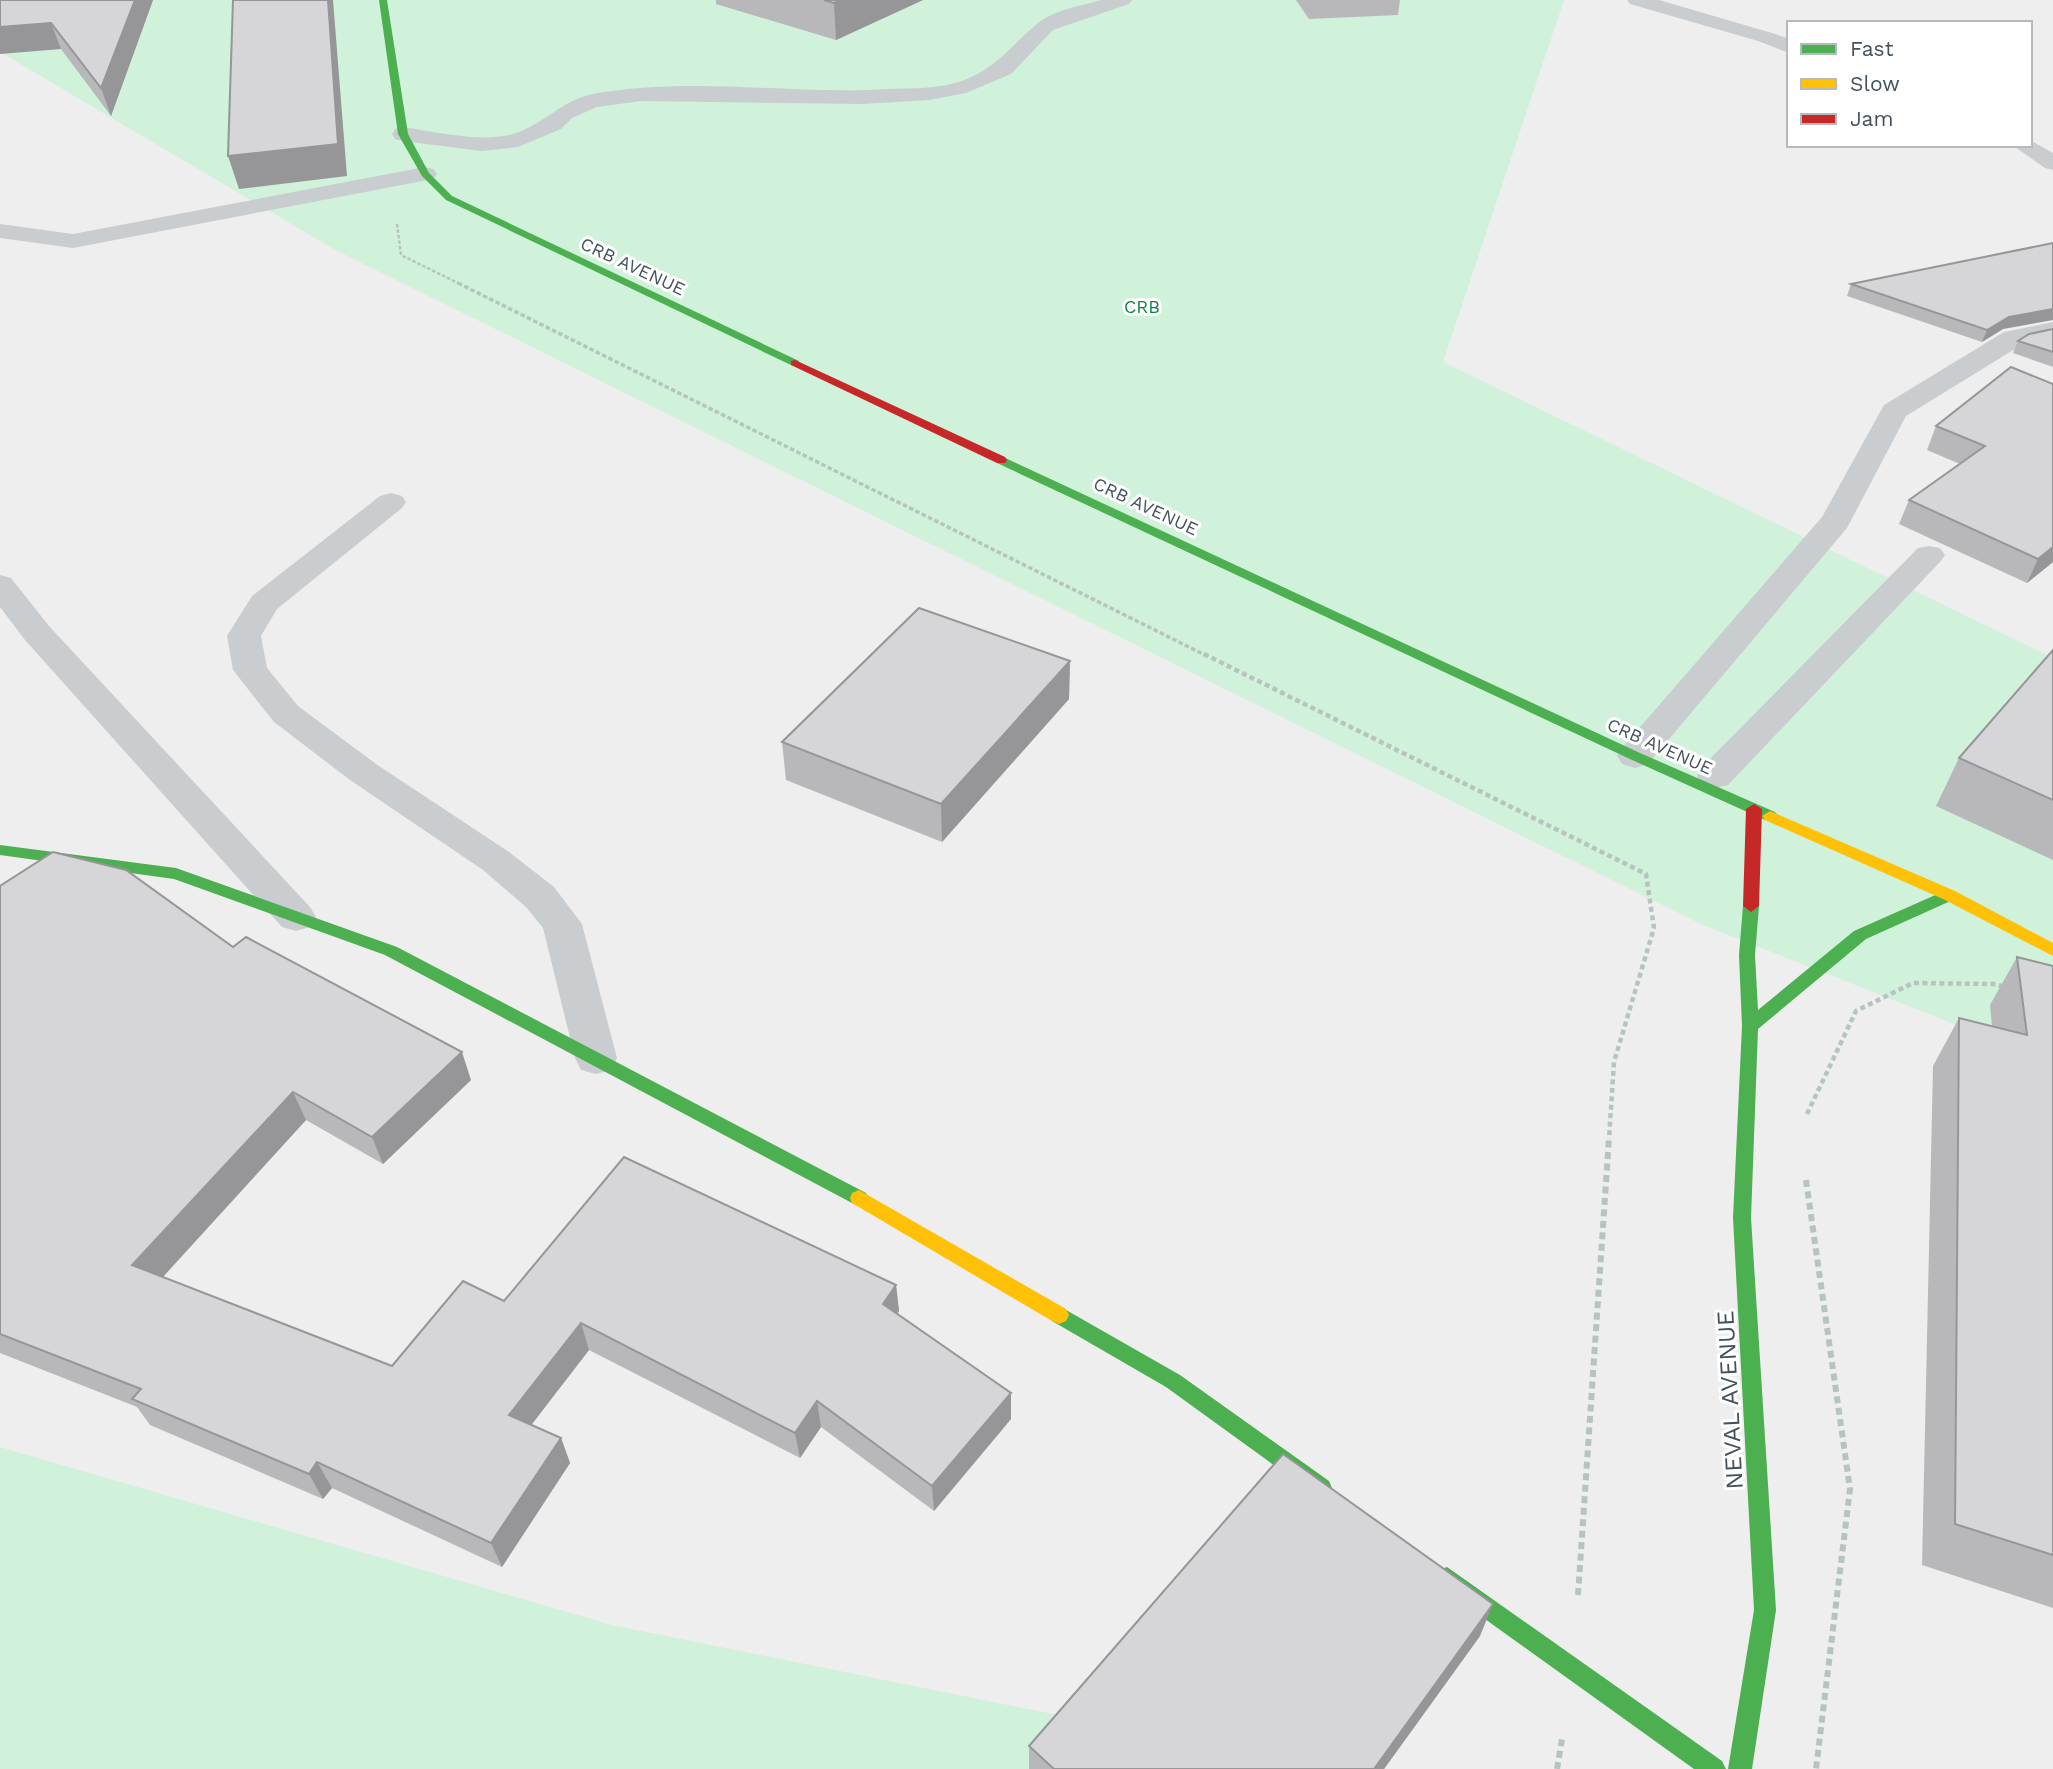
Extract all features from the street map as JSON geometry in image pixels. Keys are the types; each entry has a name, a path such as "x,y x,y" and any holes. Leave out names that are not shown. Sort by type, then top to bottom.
{"main road":[{"name":"CRB AVENUE","path":"383,0 403,134 425,174 449,198 1635,757 1949,895 2053,950"},
{"name":"NEVAL AVENUE","path":"1740,1769 1765,1610 1742,1218 1750,1026 1747,955 1754,869 1754,809"},
{"path":"0,850 176,874 391,951 852,1194 1173,1381 1339,1501"},
{"path":"1750,1026 1860,934 1949,895"},
{"name":"CRB AVENUE","path":"2024,935 2053,943"},
{"path":"1429,1565 1714,1769"}],"street":[{"path":"403,134 482,144 518,140 553,124 564,113 592,101 641,94 863,97 929,93 966,87 1003,69 1046,26 1122,0"},
{"path":"1637,0 1765,37 1787,46"},
{"path":"2026,147 2053,163"},
{"path":"0,231 73,241 425,174"},
{"path":"1635,757 1836,521 1894,411 2014,338 2053,330"},
{"path":"391,502 264,603 243,636 250,670 286,714 363,772 496,861 541,897 562,924 596,1058"},
{"path":"1715,776 1929,555"},
{"path":"0,585 37,633 296,917"}],"path":[{"path":"391,179 401,255 1646,874 1654,928 1614,1062 1573,1669 1558,1769"},
{"path":"1805,1120 1856,1011 1913,983 1996,984 2019,993"},
{"path":"1805,1173 1850,1489 1816,1769"}],"green space":[{"name":"CRB","path":"0,0 1564,0 1443,362 2053,658 2053,1063 1703,925 337,251 0,52"},
{"path":"0,1447 612,1625 1325,1769 0,1769"}],"building":[{"path":"0,0 135,0 101,88 51,23 0,27"},
{"path":"233,0 328,0 338,144 228,156"},
{"path":"2053,243 2053,309 2009,317 1987,330 1851,284"},
{"path":"2053,329 2053,352 2018,341 2029,334"},
{"path":"2011,367 2053,384 2053,547 2038,559 1909,500 1985,446 1936,426"},
{"path":"919,608 1070,661 941,804 782,742"},
{"path":"2053,650 2053,800 1959,758"},
{"path":"53,852 126,870 233,947 246,937 462,1052 372,1137 293,1092 132,1265 392,1366 463,1281 504,1301 624,1157 896,1285 883,1304 1011,1393 932,1486 817,1401 795,1433 581,1323 509,1415 561,1438 491,1543 317,1462 309,1474 132,1399 141,1389 0,1334 0,886"},
{"path":"2017,957 2053,966 2053,1555 1955,1524 1959,1018 2027,1035"},
{"path":"1283,1454 1493,1604 1374,1769 1054,1769 1029,1746"}],"traffic: fast":[{"path":"383,0 403,134 425,174 449,198 795,363"},
{"path":"1001,460 1635,756 1770,816"},
{"path":"0,850 176,874 391,951 859,1198"},
{"path":"1750,1026 1860,935 1949,895"},
{"path":"1740,1769 1765,1610 1742,1218 1750,1026 1747,955 1751,906"},
{"path":"1059,1315 1173,1381 1322,1488"},
{"path":"1447,1578 1714,1769"}],"traffic: slow":[{"path":"1770,816 1949,895 2053,950"},
{"path":"859,1198 1059,1315"}],"traffic: jam":[{"path":"795,363 1001,460"},
{"path":"1751,906 1754,809"}]}
